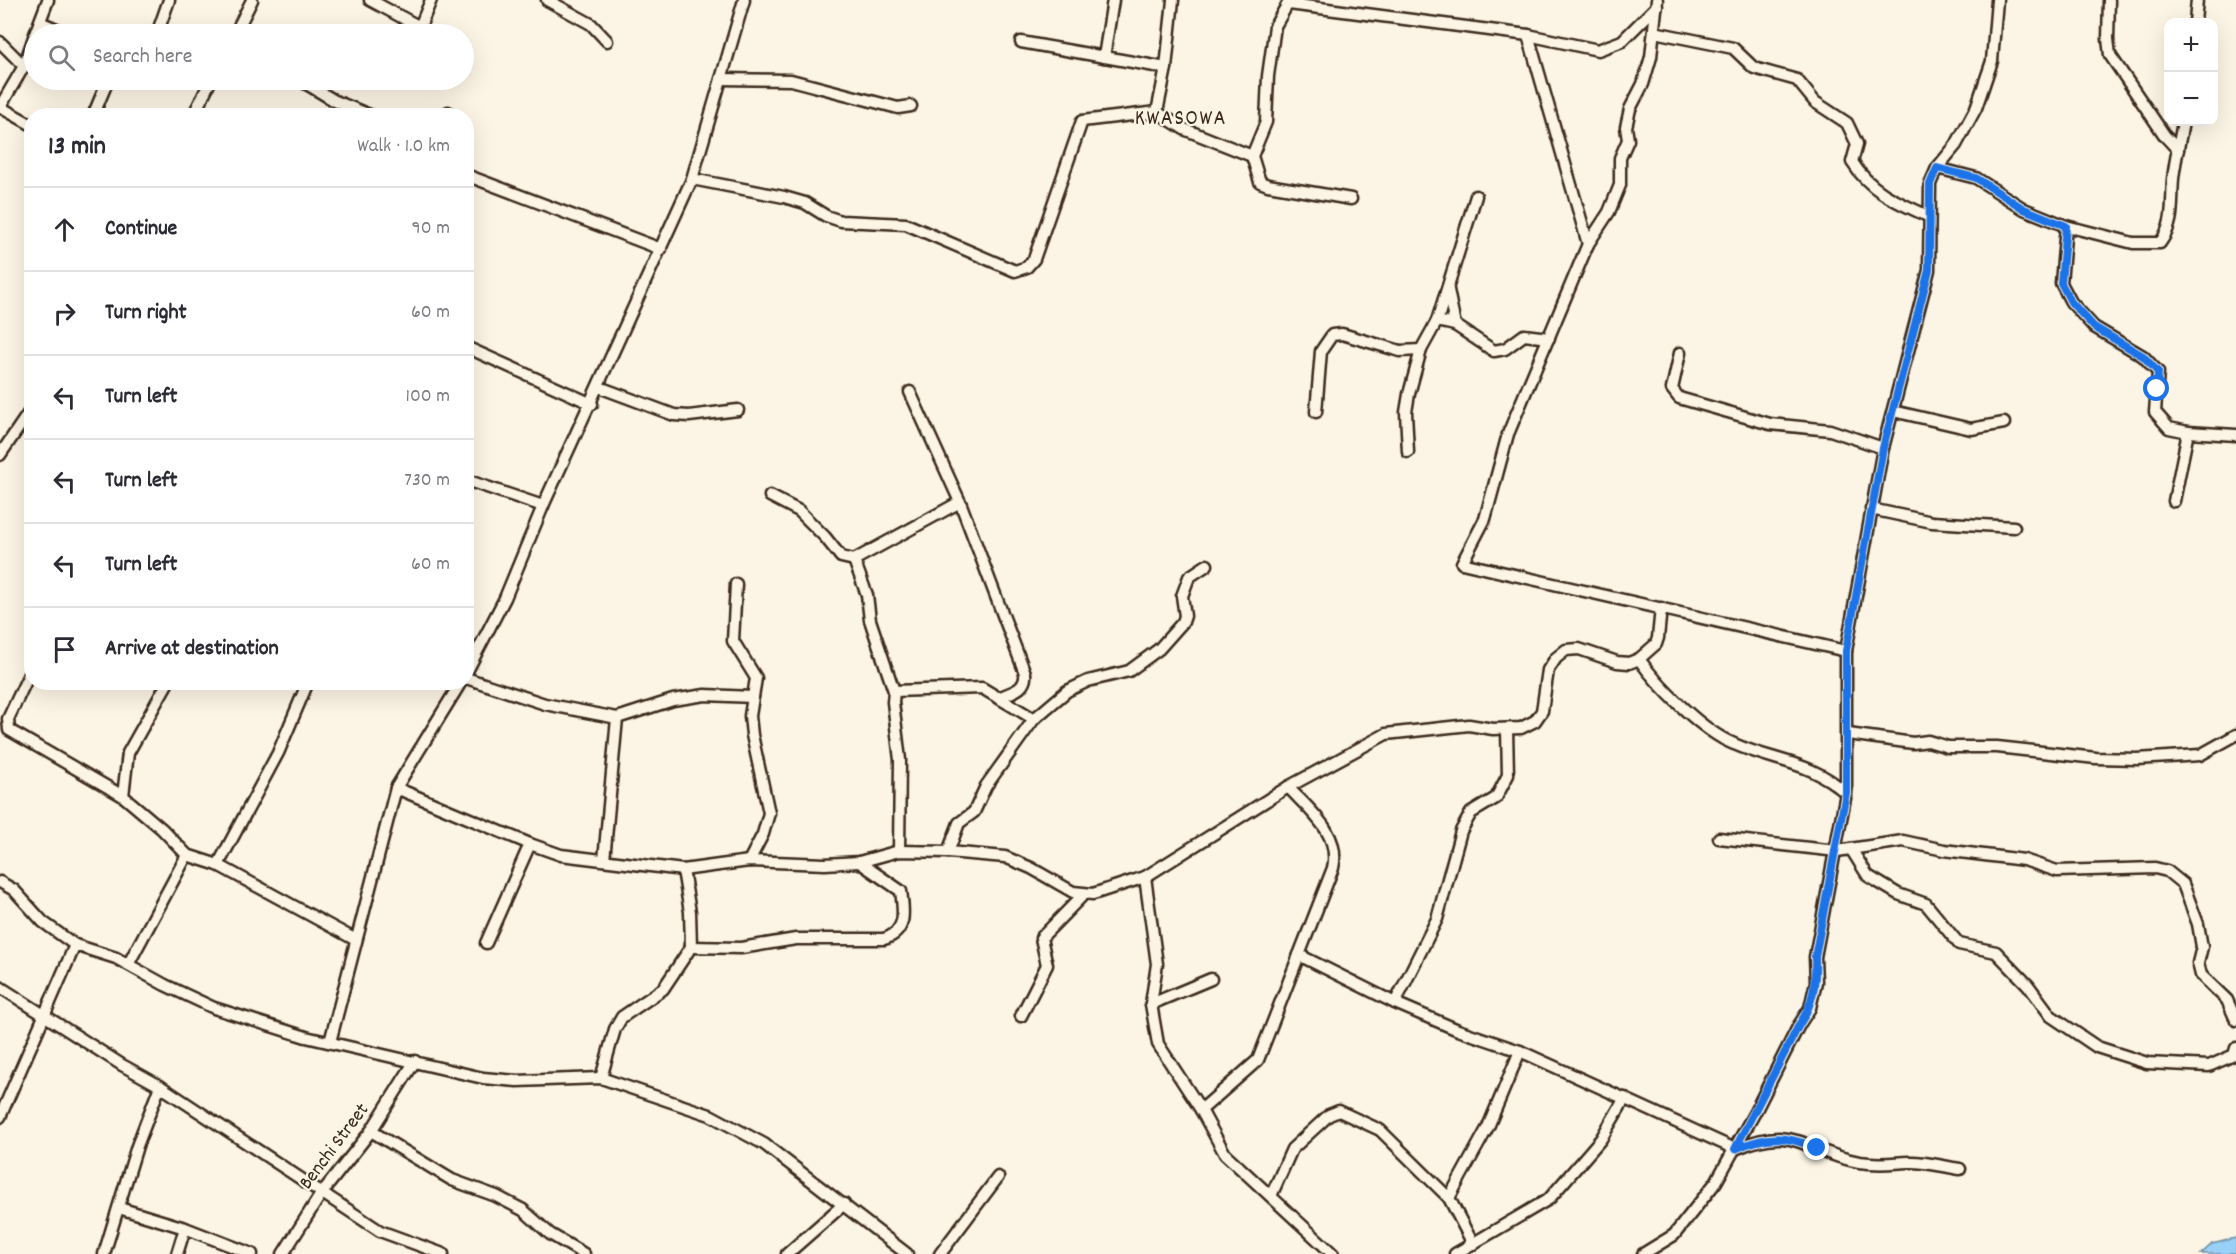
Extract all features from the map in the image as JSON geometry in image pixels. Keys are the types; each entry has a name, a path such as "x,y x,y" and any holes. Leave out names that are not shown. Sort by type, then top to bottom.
{"street":[{"path":"45,24 40,22 48,0"},
{"path":"161,24 169,0"},
{"path":"239,24 252,0"},
{"path":"370,0 414,24"},
{"path":"420,24 431,0"},
{"path":"547,0 591,24 607,40"},
{"path":"474,658 505,598 543,506 592,404 692,179 744,0"},
{"path":"1104,57 1113,0"},
{"path":"1157,112 1166,68 1173,0"},
{"path":"1644,1254 1674,1235 1716,1182 1810,1008 1816,982 1815,957 1837,851 1846,793 1848,734 1846,651 1883,448 1929,270 1930,184 1937,168 1956,145 1976,108 1992,61 1997,0"},
{"path":"2109,0 2110,55 2165,136 2178,150"},
{"path":"2195,18 2197,0"},
{"path":"1351,199 1260,182 1252,156 1266,122 1268,76 1275,26 1281,12 1289,2 1528,35 1598,50 1622,41 1657,3"},
{"path":"1657,3 1651,57 1643,84 1630,108 1626,127 1628,140 1620,158 1620,185 1609,212 1588,244 1508,434 1485,519 1462,563 1846,651"},
{"path":"1654,32 1733,48 1754,68 1797,80 1815,102 1847,123 1857,144 1852,162 1864,181 1893,200 1928,216"},
{"path":"1528,35 1588,244"},
{"path":"0,42 24,66 0,107 24,120"},
{"path":"1021,42 1166,68"},
{"path":"721,79 791,80 898,108 911,106"},
{"path":"96,108 104,90"},
{"path":"197,108 206,90"},
{"path":"317,90 352,108"},
{"path":"692,179 784,197 804,203 825,216 841,221 906,224 1015,271 1021,270 1034,259 1082,120 1157,112 1184,129 1252,156"},
{"path":"1937,168 1976,178 2024,209 2066,226 2133,243 2160,243 2168,232 2172,219 2173,179 2182,126"},
{"path":"474,178 661,249"},
{"path":"1408,452 1406,412 1421,350 1437,321 1476,196"},
{"path":"2066,226 2061,283 2071,302 2094,327 2143,356 2158,372 2155,412 2169,428 2188,432 2236,435"},
{"path":"1448,287 1455,325"},
{"path":"1437,321 1455,325 1494,351 1505,349 1524,335 1549,338"},
{"path":"1316,412 1320,351 1332,335 1342,334 1401,351 1421,350"},
{"path":"474,351 592,404"},
{"path":"1680,353 1672,389 1678,398 1770,424 1830,430 1883,448"},
{"path":"599,387 674,414 689,416 738,410"},
{"path":"910,392 960,502 1025,673 1026,679 1019,689 998,698"},
{"path":"1893,411 1971,429 2004,423"},
{"path":"0,455 24,420"},
{"path":"2174,501 2188,432"},
{"path":"474,483 543,506"},
{"path":"770,496 799,511 825,537 840,557 854,560 960,502"},
{"path":"1871,509 1932,522 2014,527"},
{"path":"854,560 867,595 870,620 894,691 892,702 900,760 899,851"},
{"path":"948,852 959,824 974,812 986,786 1034,719 1067,691 1088,681 1129,671 1159,649 1183,622 1185,616 1182,596 1189,577 1207,565"},
{"path":"736,584 733,641 756,678 750,716 769,813 763,834 749,861"},
{"path":"1021,1016 1047,965 1041,938 1083,895 1145,877 1288,787 1386,734 1469,724 1493,729 1521,728 1535,721 1542,711 1548,670 1556,658 1566,650 1579,649 1617,662 1629,663 1639,659 1656,644 1661,608"},
{"path":"1639,659 1653,678 1706,726 1731,743 1812,770 1831,779 1846,793"},
{"path":"474,681 579,713 618,718 673,700 705,695 753,697"},
{"path":"24,685 8,719 9,730 123,796 162,829 187,855 218,865 356,940"},
{"path":"894,691 982,688 1034,719"},
{"path":"123,796 128,753 163,690"},
{"path":"218,865 278,753 305,690"},
{"path":"330,1042 396,788 456,690"},
{"path":"604,860 618,718"},
{"path":"1395,1004 1437,919 1461,831 1471,813 1496,798 1508,775 1507,729"},
{"path":"1848,734 1912,743 1928,741 1948,747 1997,747 2096,758 2137,759 2200,755 2236,735"},
{"path":"1201,1110 1258,1060 1335,857 1330,836 1288,787"},
{"path":"396,788 561,855 683,870 749,861 786,864 860,862 899,851 948,852 1005,857 1031,868 1059,886 1083,895"},
{"path":"1719,838 1837,851 1903,841 1944,850 2024,860 2057,871 2155,868 2167,872 2183,884 2198,924 2202,947 2198,963 2201,975 2227,1000 2236,1020"},
{"path":"486,943 530,844"},
{"path":"1851,849 1868,876 1898,894 1926,904 1959,944 1996,952 2028,985 2051,1016 2097,1047 2147,1063 2209,1066 2234,1054 2236,1048"},
{"path":"129,963 187,855"},
{"path":"691,947 741,948 796,939 884,939 896,935 901,927 900,889 860,862"},
{"path":"601,1078 615,1029 622,1017 663,989 691,947 690,912 683,870"},
{"path":"1145,877 1157,964 1151,1004 1158,1044 1201,1110 1225,1154 1333,1254"},
{"path":"0,882 14,890 44,922 75,945 129,963 165,985 214,1008 330,1042 483,1078 517,1081 601,1078 680,1103 740,1129 764,1144 907,1254"},
{"path":"0,1117 75,945"},
{"path":"1299,955 1395,1004 1458,1030 1520,1051 1735,1149 1755,1141 1779,1137 1796,1139 1855,1161 1888,1166 1911,1161 1960,1169"},
{"path":"1151,1004 1211,979"},
{"path":"0,987 44,1017 160,1086 321,1194 391,1236 443,1254"},
{"path":"1449,1198 1488,1127 1520,1051"},
{"name":"Benchi Street","path":"283,1254 321,1194 371,1131 415,1061"},
{"path":"104,1254 160,1086"},
{"path":"1455,1254 1549,1199 1601,1139 1625,1098"},
{"path":"1270,1196 1292,1149 1329,1115 1339,1111 1380,1130 1449,1198 1473,1244"},
{"path":"371,1131 452,1180 496,1196 523,1210 550,1234 584,1254"},
{"path":"940,1254 998,1177"},
{"path":"787,1254 844,1204"},
{"path":"119,1208 185,1228 252,1254"},
{"path":"177,1254 185,1228"}],"water":[{"path":"2236,1238 2236,1254 2201,1254 2212,1244"}],"district":[{"name":"KWASOWA","path":"1181,119"}],"route":[{"path":"1817,1148 1796,1139 1779,1137 1755,1141 1735,1149 1810,1008 1816,982 1815,957 1837,851 1846,793 1848,734 1846,651 1883,448 1929,270 1930,184 1937,168 1953,170 1976,178 2024,209 2066,226 2061,283 2071,302 2094,327 2143,356 2158,372 2157,389"}]}
